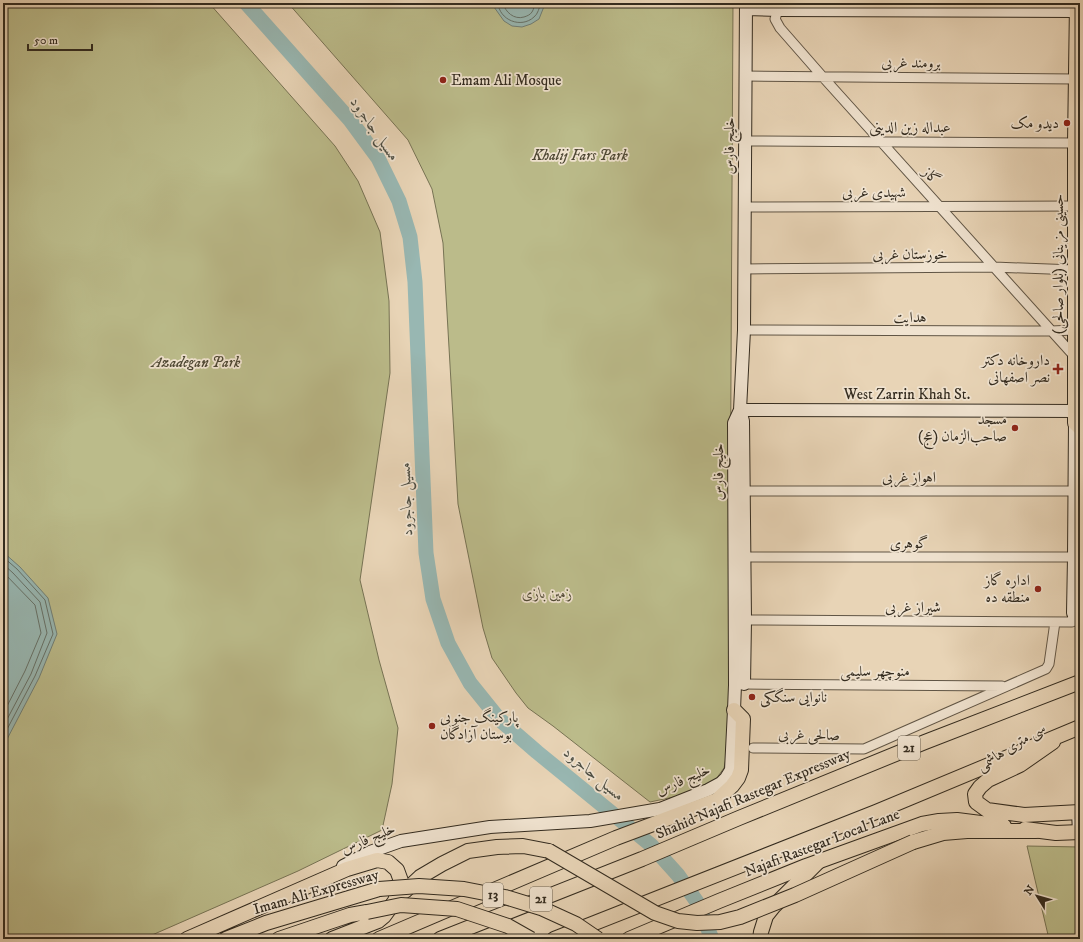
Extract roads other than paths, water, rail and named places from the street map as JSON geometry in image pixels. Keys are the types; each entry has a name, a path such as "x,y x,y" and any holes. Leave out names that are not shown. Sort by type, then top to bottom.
{"main road":[{"path":"746,6 778,10 1078,8"},
{"name":"خلیج فارس","path":"295,892 370,852 401,841 490,827 590,821 660,809 708,790 721,783 731,770 734,710 734,423 740,410 744,330 746,6"},
{"name":"حسینی مزینانی (بلوار صالحی)","path":"1076,613 1074,557 1077,418 1075,358 1075,143 1078,8"},
{"name":"خلیج فارس","path":"740,410 744,421 744,684"},
{"name":"West Zarrin Khah St.","path":"740,410 1077,418"},
{"name":"Shahid Najafi Rastegar Expressway","path":"440,939 642,859 925,742 1080,682"},
{"path":"379,939 616,838 716,800 732,786 738,778 741,770 743,719 734,710"},
{"path":"554,939 876,812 1080,727"},
{"name":"سی متری هاشمی","path":"1062,735 1020,765 988,780 980,786 975,794 976,802 987,810 1024,815 1079,812"},
{"path":"332,939 378,921 420,877 468,851 497,847 523,846 549,850 655,913 678,921 698,923 720,922 740,917 795,895 913,842 943,833 967,831 1079,832 1079,812"},
{"name":"Najafi Rastegar Local Lane","path":"629,939 819,861 922,824 957,820 1036,831"},
{"path":"187,939 347,869 377,860 388,862 397,870 401,881 395,902"},
{"path":"760,939 766,916 819,861"},
{"name":"Imam Ali Expressway","path":"226,939 266,923 379,889 419,886 464,889 505,897 541,908 576,924 598,939"},
{"name":"Imam Ali Expressway","path":"279,939 350,915 401,905 457,909 508,926 531,939"}],"street":[{"name":"گاز","path":"778,10 775,19 780,28 1075,358"},
{"name":"برومند غربی","path":"746,76 1076,79"},
{"name":"عبداله زین الدینی","path":"745,141 1075,143"},
{"name":"شهیدی غربی","path":"745,207 1075,206"},
{"name":"خوزستان غربی","path":"744,269 994,267 1075,270"},
{"name":"هدایت","path":"744,330 1075,330"},
{"name":"اهواز غربی","path":"744,491 1075,491"},
{"name":"گوهری","path":"744,557 1074,557"},
{"name":"شیراز غربی","path":"745,620 1072,622 1076,613"},
{"path":"1006,686 1046,669 1049,664 1055,622"},
{"name":"منوچهر سلیمی","path":"744,684 1006,686"},
{"name":"صالحی غربی","path":"753,748 864,749 1006,686"}],"water":[{"path":"494,3 545,4 539,19 522,27 512,26 504,21 494,7"},
{"path":"3,552 20,567 48,598 57,634 39,678 5,743 3,744"}],"waterway":[{"name":"مسیل جاجرود","path":"246,3 350,120 378,158 399,201 410,237 415,282 426,553 433,599 448,643 470,683 499,719 651,845 678,875 697,902 712,939"}],"place":[{"name":"Emam Ali Mosque","path":"443,80"},
{"name":"دیدو مک","path":"1067,123"},
{"name":"داروخانه دکتر نصر اصفهانی","path":"1058,369"},
{"name":"مسجد صاحب‌الزمان (عج)","path":"1015,428"},
{"name":"اداره گاز منطقه ده","path":"1038,589"},
{"name":"نانوایی سنگکی","path":"752,697"},
{"name":"پارکینگ جنوبی بوستان آزادگان","path":"432,726"}],"park label":[{"name":"Khalij Fars Park","path":"580,155"},
{"name":"Azadegan Park","path":"196,362"},
{"name":"زمین بازی","path":"547,593"}]}
